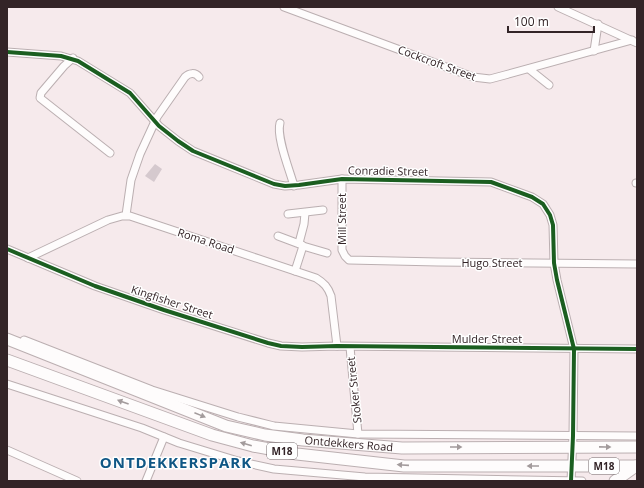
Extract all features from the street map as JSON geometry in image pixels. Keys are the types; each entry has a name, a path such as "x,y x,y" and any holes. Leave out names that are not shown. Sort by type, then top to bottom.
{"main road":[{"name":"Ontdekkers Road","path":"7,339 226,426 265,435 303,440 402,448 573,441 637,447"},
{"name":"Ontdekkers Road","path":"7,360 212,435 253,446 297,454 404,466 637,466"},
{"path":"615,481 637,466"}],"street":[{"name":"Cockcroft Street","path":"284,7 473,77 490,79 634,41"},
{"path":"558,7 634,41"},
{"path":"594,51 598,24"},
{"name":"Conradie Street","path":"7,52 72,58 130,93 168,134 199,154 269,182 280,185 294,186 342,179 488,182 507,187 543,204 550,215 553,225 554,263 574,349 571,481"},
{"path":"72,58 41,93 40,98 110,153"},
{"path":"529,69 549,85"},
{"path":"28,258 87,229 108,220 126,215 135,166 155,121 185,77 192,73 198,76"},
{"path":"280,123 280,137 294,186"},
{"name":"Mill Street","path":"342,179 342,250 347,258"},
{"path":"288,214 323,210"},
{"path":"295,271 306,213"},
{"name":"Roma Road","path":"126,215 316,278 323,282 329,290 337,346"},
{"path":"278,236 327,253"},
{"name":"Kingfisher Street","path":"7,249 117,294 268,343 302,347 337,346"},
{"name":"Hugo Street","path":"347,258 354,260 637,264"},
{"name":"Ontdekkers Road","path":"7,334 152,390 238,417 280,426 358,434 573,441 637,436"},
{"name":"Mulder Street","path":"337,346 637,349"},
{"name":"Stoker Street","path":"350,347 358,434"},
{"path":"7,384 142,428 179,443 238,461 264,467 290,471 365,477 582,481"},
{"path":"146,481 164,436"},
{"path":"7,450 77,481"}],"building":[{"path":"155,164 162,169 154,182 145,176"}],"cycle path":[{"path":"7,52 61,56 78,61 130,93 159,126 193,151 274,184 285,186 299,185 342,179 491,182 532,197 543,204 550,215 553,225 554,263 574,349 571,481"},
{"path":"7,249 95,286 164,310 281,346 637,349"}],"district":[{"name":"ONTDEKKERSPARK","path":"176,463"}]}
